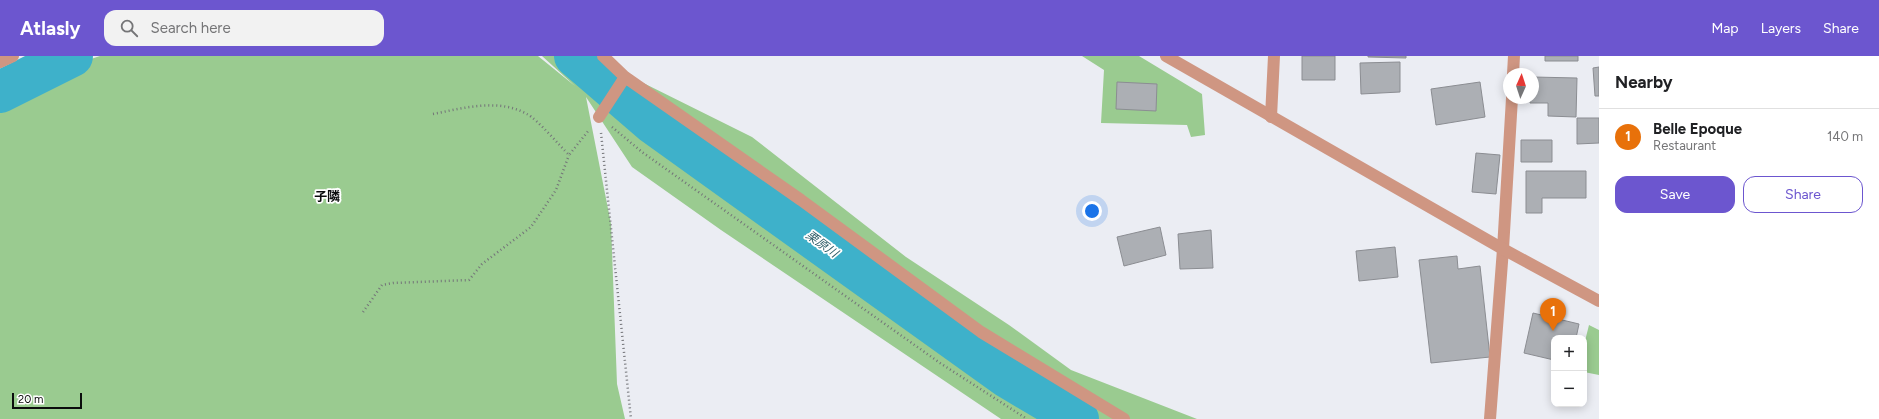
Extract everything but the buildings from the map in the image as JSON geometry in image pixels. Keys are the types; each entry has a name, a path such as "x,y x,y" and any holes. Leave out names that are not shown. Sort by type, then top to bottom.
{"street":[{"path":"0,62 13,56"},
{"path":"603,56 623,80 801,200 981,332 1124,419"},
{"path":"1166,56 1271,118 1503,249 1599,301"},
{"path":"1271,118 1274,56"},
{"path":"1513,68 1514,56"},
{"path":"602,113 623,80"},
{"path":"1490,419 1503,249 1512,104"}],"path":[{"path":"433,114 471,107 500,105 528,114 569,155"},
{"path":"363,312 382,285 394,283 469,280 482,264 531,227 556,190 569,155 602,113"},
{"path":"602,113 631,419"},
{"path":"602,113 642,152 940,363 1027,419"}],"green space":[{"path":"100,56 538,56 575,86 542,56 589,56 752,137 906,257 1009,325 1071,370 1197,419 1001,419 721,230 632,167 586,97 611,224 617,384 625,419 0,419 0,97 76,64"},
{"path":"1082,56 1139,56 1202,94 1205,135 1191,137 1187,125 1101,123 1104,70"},
{"path":"1589,325 1599,330 1599,375 1587,373 1586,335"}],"waterway":[{"name":"栗原川","path":"0,92 72,56"},
{"name":"栗原川","path":"575,56 654,124 1007,377 1078,419"}],"place":[{"name":"Belle Epoque","path":"1553,331"}],"district":[{"name":"子隣","path":"327,196"}]}
